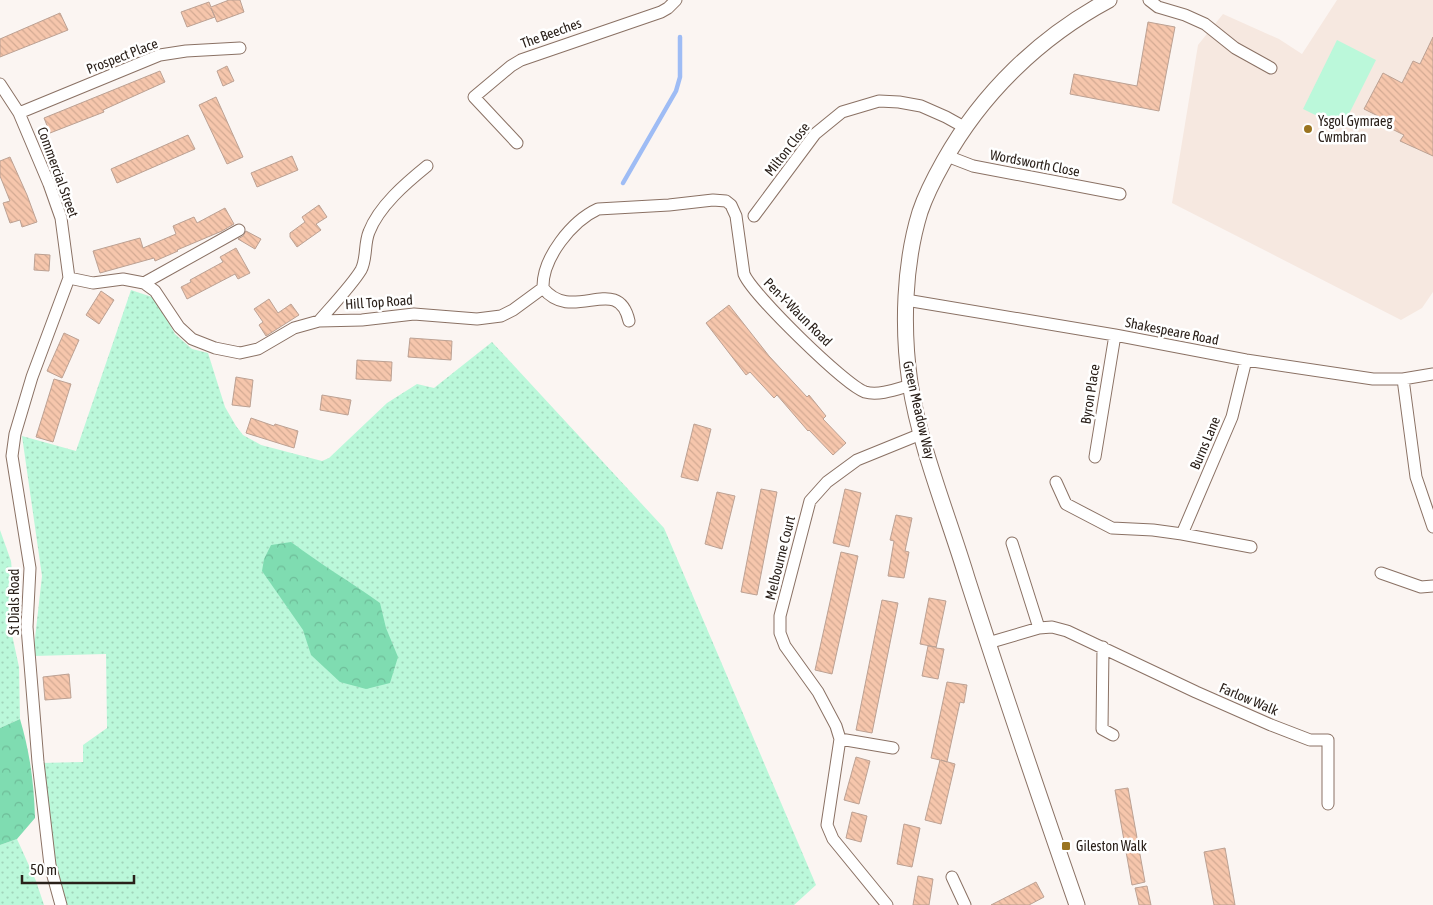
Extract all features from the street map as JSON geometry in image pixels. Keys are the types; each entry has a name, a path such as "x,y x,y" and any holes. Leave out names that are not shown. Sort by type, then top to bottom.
{"street":[{"name":"The Beeches","path":"517,143 474,97 521,60 661,12 676,0"},
{"name":"Green Meadow Way","path":"1078,905 988,644 922,434 910,385 905,341 906,300 909,266 920,212 930,186 964,127 1004,80 1038,47 1083,14 1109,0"},
{"path":"1149,0 1158,7 1185,15 1205,24 1235,48 1272,68"},
{"name":"Prospect Place","path":"19,114 160,56 186,51 240,48"},
{"name":"Commercial Street","path":"0,84 19,114 49,184 61,218 69,278"},
{"name":"Milton Close","path":"754,216 815,134 842,112 879,102 899,102 921,106 946,116 964,127"},
{"name":"Wordsworth Close","path":"947,156 973,166 1120,194"},
{"path":"319,321 362,268 368,234 377,218 392,199 427,166"},
{"name":"Pen-Y-Waun Road","path":"543,288 545,270 553,254 575,225 585,216 598,209 669,205 713,200 726,201 734,210 736,216 746,280 760,298 834,369 856,387 866,392 881,393 910,385"},
{"path":"69,278 92,283 123,279 144,283 239,230"},
{"name":"St Dials Road","path":"61,905 50,865 38,762 27,627 30,568 12,456 15,434 32,377 69,278"},
{"name":"Hill Top Road","path":"144,283 155,291 185,334 201,343 229,352 258,349 294,328 319,321 362,320 414,314 476,318 494,317 513,310 543,288"},
{"path":"543,288 553,298 565,302 600,299 617,301 627,310 629,321"},
{"name":"Shakespeare Road","path":"906,300 1115,335 1246,360 1373,379 1403,379 1433,374"},
{"name":"Byron Place","path":"1095,457 1115,335"},
{"name":"Burns Lane","path":"1182,534 1232,417 1246,360"},
{"path":"1403,379 1416,477 1433,527"},
{"name":"Melbourne Court","path":"840,738 826,707 785,646 780,633 780,616 803,526 810,501 840,471 857,460 922,434"},
{"path":"1056,482 1066,504 1112,528 1153,530 1251,547"},
{"path":"1012,543 1039,628"},
{"path":"1381,573 1420,587 1433,586"},
{"name":"Farlow Walk","path":"988,644 1039,628 1052,627 1067,631 1271,725 1310,740 1328,740 1328,804"},
{"path":"1103,647 1102,730 1113,735"},
{"path":"887,905 833,839 827,825 840,738 893,748"},
{"path":"952,877 965,905"}],"shaded area":[{"name":"Ysgol Gymraeg Cwmbran","path":"1337,0 1433,0 1433,292 1422,308 1401,320 1172,203 1198,45 1223,14 1279,39 1302,54"}],"green space":[{"path":"1337,40 1376,60 1342,128 1303,109"},
{"path":"131,290 152,297 158,303 175,334 192,349 208,353 225,407 243,435 261,445 322,461 329,458 387,403 417,384 434,388 492,342 664,528 816,885 794,905 65,905 53,855 41,763 83,762 83,745 107,728 106,654 33,656 42,576 22,436 76,451"},
{"path":"0,530 11,561 14,593 11,630 19,667 20,719 0,728"},
{"path":"291,542 380,603 386,628 398,657 390,683 366,689 340,682 311,655 303,630 262,571 264,559 271,545"},
{"path":"20,719 31,768 35,818 17,839 0,845 0,728"},
{"path":"17,839 36,881 44,905 0,905 0,845"}],"building":[{"path":"229,0 240,0 244,12 217,22 215,17 187,27 181,12 209,2 211,7"},
{"path":"60,13 68,30 0,57 0,39"},
{"path":"1148,22 1175,27 1159,111 1070,94 1074,74 1137,86"},
{"path":"1433,37 1433,156 1400,141 1404,135 1382,124 1384,119 1364,109 1383,73 1402,83 1413,61 1420,64"},
{"path":"227,66 234,81 223,86 217,71"},
{"path":"160,71 165,82 103,110 104,112 50,133 44,118"},
{"path":"216,97 243,157 227,164 199,105"},
{"path":"188,135 195,149 117,183 111,169"},
{"path":"292,156 298,170 257,187 251,173"},
{"path":"10,157 37,222 22,227 20,220 10,223 3,203 10,201 0,176 0,161"},
{"path":"319,205 327,217 316,224 321,230 297,247 290,237 290,233 305,222 302,217"},
{"path":"225,208 234,224 222,231 155,261 154,258 100,273 93,251 140,238 143,248 176,234 173,226 194,217 197,223"},
{"path":"246,231 261,239 255,249 238,239"},
{"path":"236,248 250,273 238,279 235,274 187,299 181,287 223,262 220,257"},
{"path":"35,254 50,255 49,271 34,270"},
{"path":"101,291 114,300 99,324 86,315"},
{"path":"269,299 278,313 291,304 299,315 266,336 259,325 263,322 254,309"},
{"path":"729,305 769,356 807,397 809,395 826,416 823,419 846,443 833,455 808,431 777,395 774,398 750,372 746,375 706,323"},
{"path":"64,333 79,340 62,378 47,371"},
{"path":"410,338 452,341 451,360 408,357"},
{"path":"357,360 392,362 391,381 356,379"},
{"path":"236,377 253,380 250,407 232,405"},
{"path":"54,379 71,384 53,442 36,437"},
{"path":"322,395 351,400 348,415 320,410"},
{"path":"251,418 274,426 275,424 298,431 294,448 246,433"},
{"path":"694,424 711,429 698,481 681,477"},
{"path":"761,489 777,492 757,595 741,592"},
{"path":"845,489 861,493 849,547 833,543"},
{"path":"717,492 735,496 722,549 705,544"},
{"path":"896,515 912,518 905,551 909,552 904,578 888,576 894,541 890,540"},
{"path":"841,552 858,556 832,674 815,670"},
{"path":"929,598 946,601 936,648 944,649 938,679 922,676 928,646 936,647 920,644"},
{"path":"882,600 898,603 872,733 856,730"},
{"path":"69,674 71,698 45,700 43,677"},
{"path":"947,682 967,685 964,703 960,702 947,762 955,764 941,824 925,820 940,760 931,758"},
{"path":"856,757 870,761 859,804 844,800"},
{"path":"1128,788 1145,882 1132,885 1115,790"},
{"path":"852,812 867,816 861,842 846,838"},
{"path":"904,824 920,828 912,867 897,864"},
{"path":"1225,848 1235,905 1214,905 1204,852"},
{"path":"918,876 933,879 929,905 913,905"},
{"path":"1036,882 1044,897 1029,905 991,905"},
{"path":"1147,886 1151,905 1139,905 1135,888"}],"waterway":[{"path":"623,183 676,91 680,77 680,37"}],"place":[{"name":"Ysgol Gymraeg Cwmbran","path":"1308,129"},
{"name":"Gileston Walk","path":"1066,846"}]}
